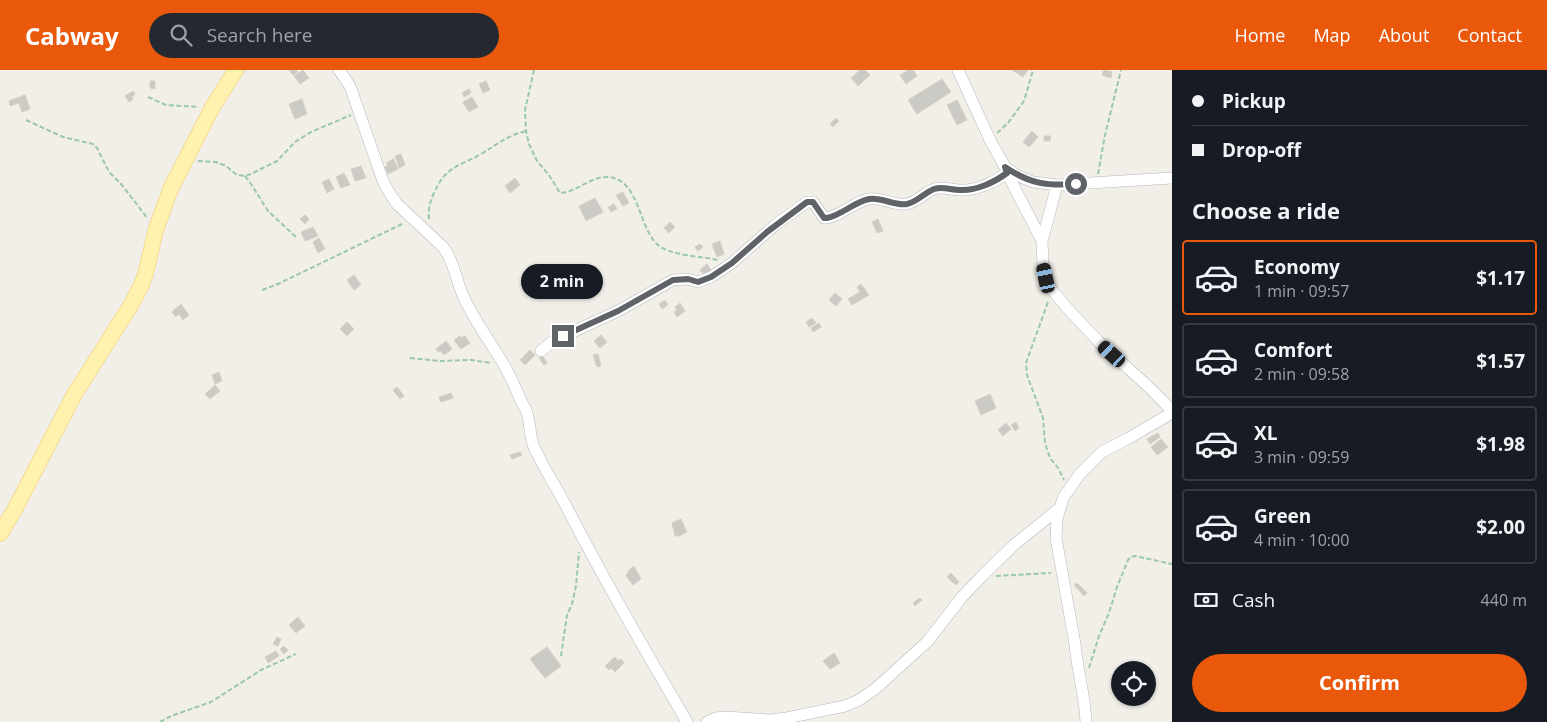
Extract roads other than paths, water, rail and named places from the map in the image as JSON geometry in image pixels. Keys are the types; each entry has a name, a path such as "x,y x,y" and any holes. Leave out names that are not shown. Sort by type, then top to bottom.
{"main road":[{"path":"0,534 74,395 131,305 142,284 156,229 171,188 213,106 236,70"}],"street":[{"path":"339,70 350,86 383,181 397,204 447,253 454,267 464,298 475,320 505,366 529,417 533,444 540,459 600,573 687,722"},
{"path":"958,70 990,140 1042,241"},
{"path":"1006,170 1033,182 1057,185 1172,178"},
{"path":"541,351 553,341 618,311 673,280 688,279 698,282 721,271 767,232 807,202 813,202 824,218 827,218 866,200 880,199 908,204 934,189 970,189 994,181 1006,170"},
{"path":"1057,185 1042,241 1043,264 1046,278 1052,290 1099,342 1151,389 1172,412 1102,452 1079,475 1068,490 1057,519 1056,538 1075,644 1076,661 1083,690 1086,722"},
{"path":"707,722 725,717 770,720 787,718 845,706 859,700 875,689 927,642 957,603 981,577 1015,544 1061,507"}]}
